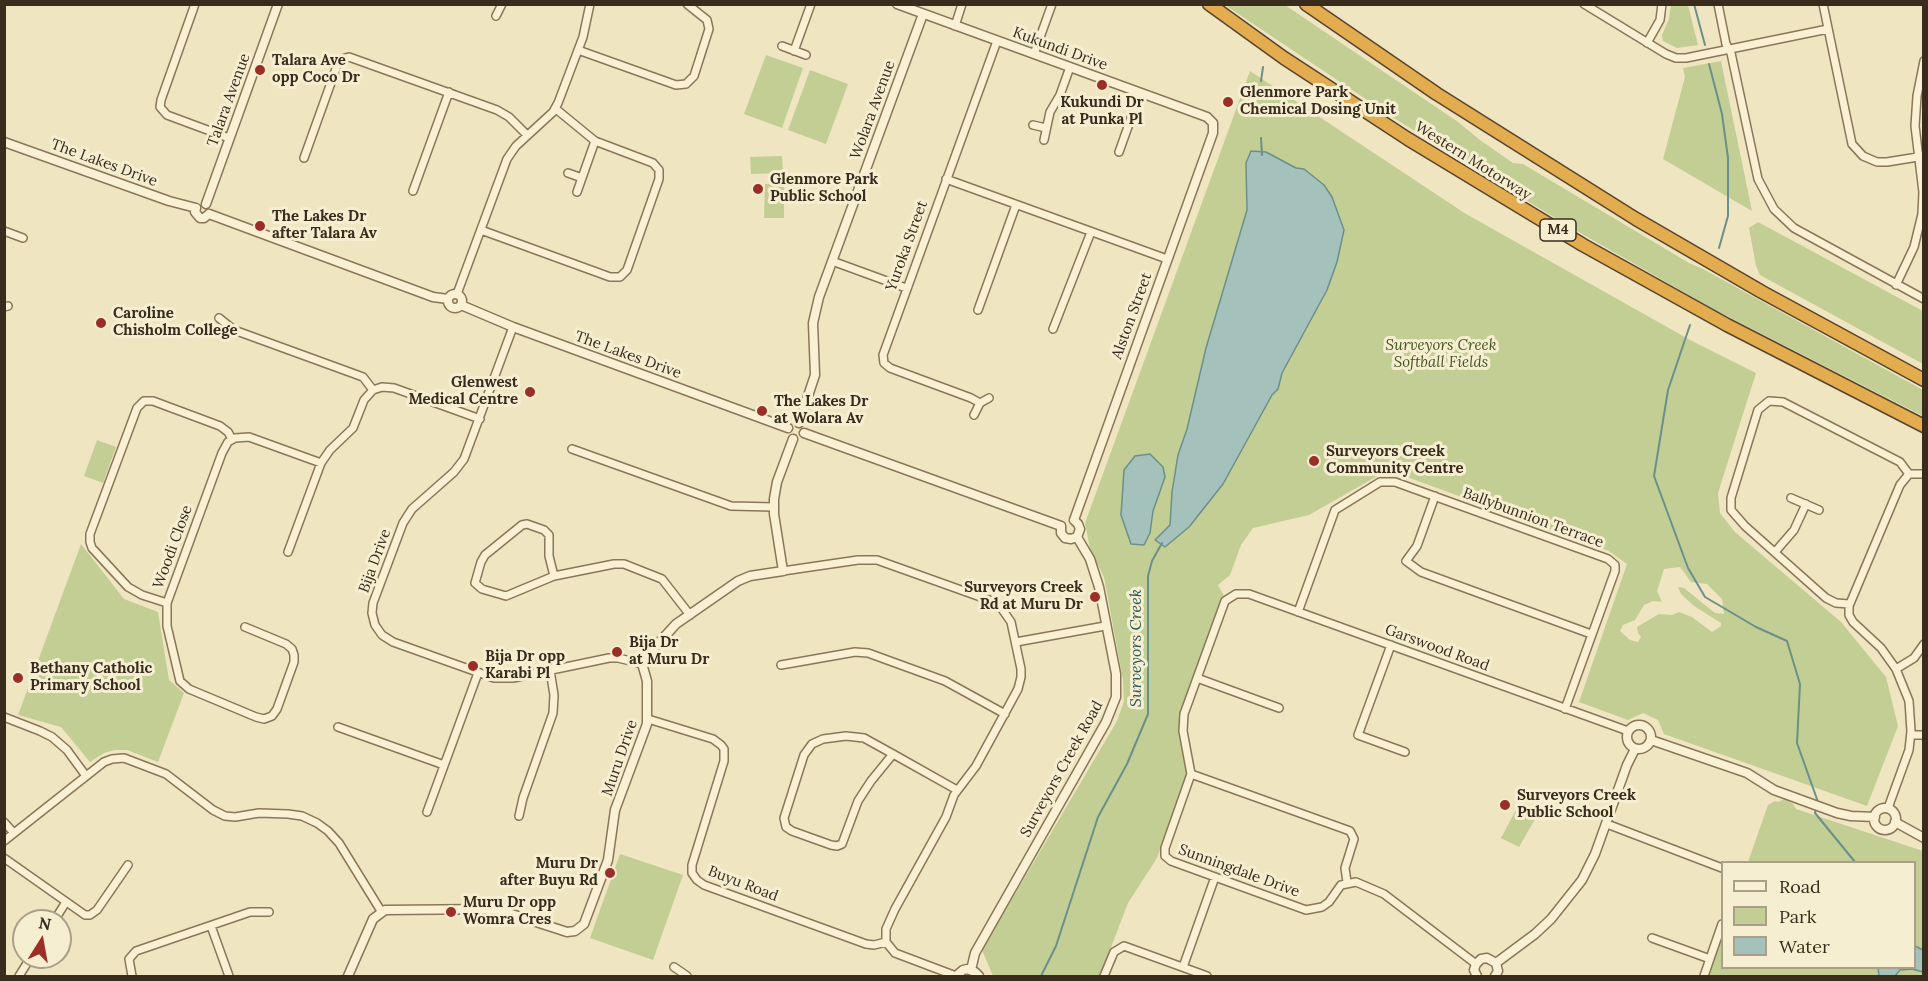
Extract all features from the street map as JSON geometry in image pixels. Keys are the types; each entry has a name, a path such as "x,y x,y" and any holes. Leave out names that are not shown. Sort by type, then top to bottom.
{"highway":[{"name":"Western Motorway","path":"1209,4 1284,58 1408,139 1564,233 1727,325 1923,426"},
{"path":"1305,4 1437,94 1636,219 1772,298 1923,380"}],"street":[{"path":"195,4 160,107 167,115 230,138"},
{"name":"Talara Avenue","path":"206,204 278,4"},
{"path":"496,16 502,4"},
{"path":"457,294 507,159 527,135 556,109 587,23 590,4"},
{"path":"578,50 675,85 686,84 693,78 710,29 707,20 687,4"},
{"path":"794,51 811,4"},
{"name":"Kukundi Drive","path":"897,4 1207,117 1212,121"},
{"path":"955,26 962,4"},
{"path":"1034,54 1052,4"},
{"path":"1584,4 1666,54 1680,58 1828,29"},
{"path":"1647,43 1660,20 1662,4"},
{"path":"1718,4 1758,179 1774,209 1794,228 1923,299"},
{"path":"1823,4 1852,144 1863,156 1877,162 1921,156"},
{"name":"Wolara Avenue","path":"799,423 815,375 814,317 832,261 922,14"},
{"name":"Yuroka Street","path":"980,403 890,368 884,363 883,352 997,41"},
{"path":"782,46 806,55"},
{"path":"304,158 338,66 345,58 356,58 501,111 527,135"},
{"path":"1896,285 1912,255 1921,223 1923,192 1921,156 1916,137 1916,106 1923,61"},
{"path":"1044,140 1050,112 1060,95 1070,67"},
{"path":"413,191 449,92"},
{"path":"1119,152 1140,93"},
{"path":"481,230 610,277 615,278 627,270 660,179 659,170 653,163 595,141 556,109"},
{"name":"Alston Street","path":"1074,520 1213,133 1212,121"},
{"path":"1033,125 1046,128"},
{"path":"577,192 595,141"},
{"name":"The Lakes Drive","path":"4,142 170,201 196,208"},
{"path":"568,173 582,178"},
{"path":"946,179 1167,259"},
{"path":"201,204 206,204 210,214 200,218 195,212 196,208 201,204"},
{"path":"978,310 1016,205"},
{"path":"210,214 433,297 448,299"},
{"path":"4,231 23,238"},
{"path":"1053,329 1091,232"},
{"path":"832,261 906,288"},
{"path":"448,299 451,295 457,294"},
{"path":"448,299 448,304 453,308 461,305 462,299 457,294"},
{"name":"The Lakes Drive","path":"461,305 513,327 788,428"},
{"path":"219,318 234,330 363,377 373,390"},
{"name":"Bija Drive","path":"513,327 468,452 460,466 408,513 372,610 375,625 388,640 478,673 503,679 609,658 643,664"},
{"path":"288,552 321,463 330,450 353,428 364,400 373,390 382,387 394,388 480,419"},
{"path":"974,415 980,403 989,398"},
{"path":"1849,604 1829,600 1732,513 1730,505 1757,413 1766,402 1776,400 1783,402 1900,462 1909,474"},
{"path":"167,603 142,595 128,587 92,548 90,542 90,534 137,408 144,401 153,401 220,426 228,432 232,440 241,436 252,438 321,463"},
{"path":"793,439 787,433 793,423 799,423 804,428 804,433"},
{"path":"804,433 1061,526"},
{"path":"793,439 798,439 804,433"},
{"path":"783,571 774,507 777,482 793,439"},
{"name":"Woodi Close","path":"232,440 222,453 167,603 167,626 180,681 189,690 264,719 272,716 277,709 294,662 294,655 292,649 286,644 245,627"},
{"path":"572,448 731,506 774,507"},
{"path":"1909,474 1923,474"},
{"path":"1888,808 1907,759 1911,735 1909,701 1896,669 1881,648 1853,622 1849,604 1900,485 1909,474"},
{"name":"Ballybunnion Terrace","path":"1298,612 1331,517 1338,507 1376,483 1386,480 1435,496 1613,562 1615,571 1565,709"},
{"path":"1435,496 1417,546 1406,561 1421,572 1592,634"},
{"path":"1791,498 1820,510"},
{"path":"1775,552 1794,530 1806,504"},
{"path":"1074,520 1080,526 1080,532 1077,537 1065,538 1061,533 1061,526 1065,522 1074,520"},
{"path":"554,576 549,556 549,535 544,530 527,524 522,525 485,555 475,581 482,590 506,596 554,576 614,564 627,565 662,579 690,615"},
{"name":"Surveyors Creek Road","path":"971,970 975,953 1113,708 1116,697 1116,674 1099,587 1090,559 1077,537"},
{"path":"643,664 666,633 742,579 783,571 858,560 882,561 994,603 1009,618 1021,669 1020,682 976,766 957,790 946,817 886,929 886,942 890,949 899,955 956,976 963,970 971,970 979,976"},
{"name":"Garswood Road","path":"1236,594 1249,594 1628,731"},
{"name":"Sunningdale Drive","path":"1236,594 1227,598 1224,604 1185,710 1183,722 1191,774 1164,854 1171,861 1299,908 1312,910 1327,904 1339,886 1347,882"},
{"path":"1016,642 1105,626"},
{"path":"1896,669 1917,655 1923,644"},
{"path":"1391,645 1358,735 1405,752"},
{"path":"781,664 855,652 868,653 945,681 1005,714"},
{"name":"Muru Drive","path":"381,911 492,908 564,932 575,931 581,927 588,916 607,865 614,814 648,719 647,681 643,664"},
{"path":"519,816 523,798 553,713 554,695 550,670"},
{"path":"428,812 478,673"},
{"path":"1197,678 1279,708"},
{"path":"4,717 52,737 67,750 86,776"},
{"name":"Buyu Road","path":"648,719 713,739 724,750 724,761 692,866 692,873 697,880 704,885 866,944 886,942"},
{"path":"1642,725 1649,730 1651,740 1643,749 1635,749 1628,744 1628,731 1634,726 1642,725"},
{"path":"338,727 444,765"},
{"path":"1911,735 1923,735"},
{"path":"893,754 858,801 842,844 831,845 786,827 784,818 804,755 812,744 823,739 854,736 868,740 893,754 957,790"},
{"path":"1651,740 1747,773 1774,790 1837,813 1875,817"},
{"path":"1496,963 1535,934 1566,902 1587,871 1635,749"},
{"path":"4,841 108,760 124,758 166,774 213,810 225,816 235,817 260,813 288,814 312,820 337,840 381,911 371,923 348,976"},
{"path":"1191,774 1352,830 1354,839 1345,868 1347,882 1356,882 1381,892 1476,964"},
{"path":"1888,808 1880,810 1875,817 1875,823 1880,829 1889,829 1896,822"},
{"path":"1888,808 1894,814 1896,822 1923,838"},
{"path":"4,822 13,832"},
{"path":"1606,824 1721,868"},
{"path":"4,858 81,913 90,915 97,910 128,865"},
{"path":"1183,967 1215,877"},
{"path":"62,909 66,902"},
{"path":"132,976 129,963 131,954 139,950 250,912 269,912"},
{"path":"211,926 229,976"},
{"path":"1704,976 1721,927"},
{"path":"1652,939 1710,959"},
{"path":"1104,976 1114,952 1124,946 1207,976"},
{"path":"1477,976 1474,970 1476,964 1484,958 1491,958 1496,963 1497,976"},
{"path":"674,968 687,976"}],"green space":[{"path":"1225,5 1285,5 1458,122 1513,163 1523,164 1689,263 1923,390 1923,416 1715,310 1563,223 1394,118"},
{"path":"1671,5 1688,5 1698,45 1677,48 1663,41 1662,35 1669,19"},
{"path":"766,55 803,68 782,128 744,114"},
{"path":"1721,61 1752,211 1663,159 1685,77 1683,68"},
{"path":"810,70 848,84 826,144 788,130"},
{"name":"Surveyors Creek Softball Fields","path":"1250,71 1466,214 1692,341 1756,373 1718,493 1720,513 1735,532 1841,622 1886,677 1898,726 1867,806 1664,734 1658,720 1643,713 1628,720 1579,702 1627,564 1609,551 1388,470 1309,515 1253,528 1241,545 1230,575 1218,585 1224,596 1180,714 1179,721 1188,773 1157,858 1128,903 1100,976 993,976 982,950 1117,721 1124,701 1123,680 1104,577 1090,549 1085,523","holes":["1680,567 1691,582 1707,584 1722,599 1724,614 1715,613 1684,588 1678,587 1681,594 1694,606 1721,623 1721,626 1712,632 1692,617 1679,612 1672,615 1659,614 1637,627 1641,637 1638,642 1630,640 1620,631 1623,625 1635,620 1644,605 1653,601 1662,602 1657,591 1664,569"]},
{"path":"782,156 783,173 751,174 750,157"},
{"path":"765,184 784,184 784,218 764,218"},
{"path":"1758,222 1923,311 1923,364 1760,275 1756,266 1749,228"},
{"path":"97,440 116,447 103,483 84,476"},
{"path":"81,544 124,599 158,612 169,680 184,693 158,762 127,750 115,750 104,753 90,762 61,727 18,715"},
{"path":"1785,799 1796,809 1923,851 1923,976 1707,976 1721,936 1721,969 1916,969 1916,861 1748,861 1768,805 1775,801"},
{"path":"1518,806 1537,816 1519,847 1501,838"},
{"path":"620,854 683,875 653,960 590,938"}],"water":[{"path":"1251,151 1266,152 1296,168 1304,169 1324,185 1332,197 1344,230 1337,262 1327,290 1282,373 1278,389 1272,395 1223,484 1189,527 1165,547 1155,540 1170,525 1178,455 1187,429 1206,348 1247,210 1246,163"},
{"path":"1150,454 1163,467 1165,477 1153,511 1150,533 1144,545 1131,544 1121,515 1124,470 1135,456"},
{"path":"1916,946 1923,950 1923,972 1912,969 1916,969"},
{"path":"1878,969 1912,969 1900,970 1895,976 1879,976"}],"waterway":[{"path":"1694,4 1705,45"},
{"path":"1709,64 1722,114 1728,158 1728,216 1719,248"},
{"name":"Surveyors Creek","path":"1261,81 1263,67"},
{"name":"Surveyors Creek","path":"1261,138 1262,155"},
{"path":"1690,325 1668,390 1654,476 1688,568 1705,597 1756,627 1787,641 1800,684 1797,743 1818,802"},
{"name":"Surveyors Creek","path":"1041,976 1056,946 1098,817 1127,764 1148,714 1148,576 1152,561 1162,543"},
{"path":"1816,808 1815,813 1854,861"}],"place":[{"name":"Talara Ave opp Coco Dr","path":"260,70"},
{"name":"Kukundi Dr at Punka Pl","path":"1102,85"},
{"name":"Glenmore Park Chemical Dosing Unit","path":"1228,102"},
{"name":"Glenmore Park Public School","path":"758,189"},
{"name":"The Lakes Dr after Talara Av","path":"260,226"},
{"name":"Caroline Chisholm College","path":"101,323"},
{"name":"Glenwest Medical Centre","path":"530,392"},
{"name":"The Lakes Dr at Wolara Av","path":"762,411"},
{"name":"Surveyors Creek Community Centre","path":"1314,461"},
{"name":"Surveyors Creek Rd at Muru Dr","path":"1095,597"},
{"name":"Bija Dr at Muru Dr","path":"617,652"},
{"name":"Bija Dr opp Karabi Pl","path":"473,666"},
{"name":"Bethany Catholic Primary School","path":"18,678"},
{"name":"Surveyors Creek Public School","path":"1505,805"},
{"name":"Muru Dr after Buyu Rd","path":"610,873"},
{"name":"Muru Dr opp Womra Cres","path":"451,912"}]}
